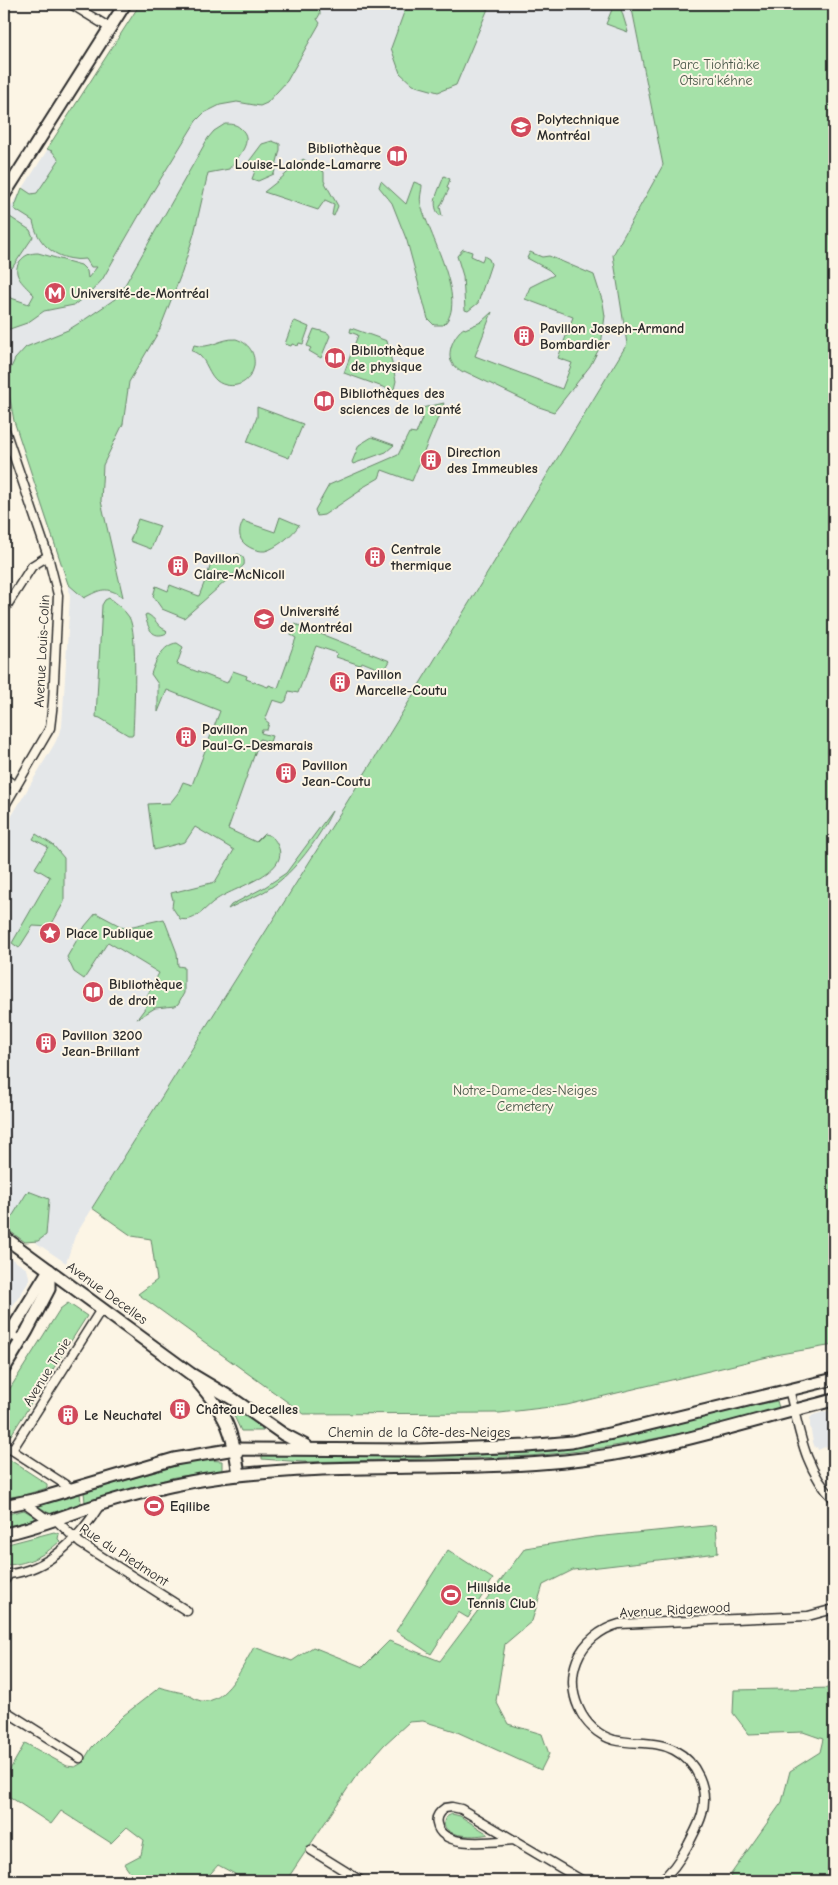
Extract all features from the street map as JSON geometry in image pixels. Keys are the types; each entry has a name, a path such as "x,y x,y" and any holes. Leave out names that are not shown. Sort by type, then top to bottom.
{"main road":[{"path":"4,195 125,4"},
{"name":"Avenue Decelles","path":"4,1238 191,1374 233,1399 285,1436 310,1448"},
{"path":"5,1335 49,1270"},
{"path":"4,1369 49,1289 49,1270"},
{"name":"Avenue Decelles","path":"191,1374 221,1412 229,1426 239,1475"},
{"name":"Chemin de la Côte-des-Neiges","path":"4,1506 24,1503 174,1459 235,1448 425,1450 563,1443 613,1434 834,1379"},
{"path":"4,1534 56,1520 100,1504 179,1484 239,1475 300,1470 504,1465 576,1460 617,1454 707,1435 834,1400"}],"street":[{"path":"71,4 110,28"},
{"name":"Avenue Louis-Colin","path":"4,427 48,556 58,595 51,719 45,739 4,807"},
{"path":"4,610 32,566 48,556"},
{"path":"4,778 16,786"},
{"name":"Avenue Troie","path":"12,1450 102,1308"},
{"path":"5,1335 21,1341"},
{"path":"789,1389 807,1457 820,1483 834,1499"},
{"path":"4,1445 72,1489"},
{"name":"Rue du Piedmont","path":"24,1503 44,1516 56,1520 74,1538 187,1611"},
{"path":"6,1577 43,1564 55,1556 93,1517 100,1504"},
{"name":"Avenue Ridgewood","path":"660,1881 677,1863 698,1825 704,1803 702,1783 690,1763 674,1750 655,1744 613,1739 599,1732 588,1722 578,1708 572,1687 574,1668 582,1651 600,1632 622,1624 808,1616 834,1609"},
{"path":"4,1710 80,1758"},
{"path":"514,1840 453,1840 440,1831 437,1818 445,1808 456,1807 514,1840 583,1881"},
{"path":"311,1850 362,1881"}],"shaded area":[{"name":"Université de Montréal","path":"140,4 631,4 663,165 613,255 628,343 374,759 75,1236 66,1263 4,1221 4,829 55,743 62,727 70,597 17,432 11,406 4,394 4,218"},
{"path":"4,1254 27,1269 30,1280 4,1319"},
{"path":"834,1409 834,1443 818,1450 813,1442 810,1418 813,1415"}],"green space":[{"path":"140,4 319,4 320,14 317,19 320,23 287,81 267,103 260,106 237,102 220,105 204,113 196,121 102,280 91,292 74,305 44,311 27,323 4,331 4,291 11,298 29,304 34,295 20,280 17,271 20,261 26,256 38,253 81,265 87,271 88,278 97,267 91,267 86,259 66,258 53,252 38,236 33,221 14,209 22,188 31,194 37,193 59,160 52,151 47,149"},
{"path":"407,4 490,4 456,85 438,92 413,85 400,73 391,48"},
{"name":"Notre-Dame-des-Neiges Cemetery","path":"631,4 834,4 834,1345 780,1354 567,1405 500,1413 304,1414 138,1294 157,1280 151,1239 132,1236 92,1208 374,759 627,344 613,255 663,165"},
{"path":"613,7 621,9 628,32 606,24"},
{"path":"225,124 235,125 244,133 246,143 244,149 229,169 208,173 194,234 182,272 159,331 129,382 123,424 103,465 101,501 123,597 112,591 104,590 84,598 68,584 14,421 7,383 8,374 15,359 26,347 68,330 115,299 126,283 208,138 214,131"},
{"path":"272,141 280,144 274,174 258,181 252,179 255,171 247,164 262,144"},
{"path":"303,159 324,172 324,181 338,206 334,216 332,215 334,204 325,200 318,210 264,192"},
{"path":"444,176 450,179 447,188 449,189 440,207 442,216 436,210 435,201"},
{"path":"381,181 406,204 414,182 422,185 421,204 444,266 452,301 450,315 443,325 434,325 428,319 407,241 392,203 379,187"},
{"path":"10,217 30,230 33,237 12,268 6,257 4,245 6,220"},
{"path":"463,249 472,252 471,256 482,261 484,256 489,259 491,264 478,303 468,311 465,310 463,276 457,256"},
{"path":"530,252 542,257 549,256 594,275 605,316 601,345 590,366 554,412 539,407 464,371 463,373 453,365 450,357 453,343 461,330 481,322 492,312 475,356 562,389 572,363 558,358 573,317 525,299 530,287 554,275 549,270 527,258"},
{"path":"295,321 309,327 303,344 299,343 298,346 292,344 291,346 285,344"},
{"path":"351,328 387,341 396,381 394,389 391,390 344,373 358,335 350,332"},
{"path":"314,329 328,333 330,336 321,358 309,351 311,348 307,346"},
{"path":"236,339 246,344 252,351 253,368 250,376 244,382 236,385 226,385 215,379 202,358 192,351 194,345 205,346"},
{"path":"444,403 412,481 382,470 379,478 324,515 317,516 315,510 329,485 398,455 409,433 416,434 423,416 416,413 422,408"},
{"path":"257,407 303,424 289,458 247,442 257,417"},
{"path":"372,437 394,445 386,452 353,464 352,462 359,445"},
{"path":"280,517 299,525 289,537 274,547 265,551 257,550 246,545 241,539 240,528 243,521 275,532"},
{"path":"138,519 160,526 151,549 130,541"},
{"path":"238,554 243,558 244,565 184,618 162,609 153,596 156,586 168,591 170,585 199,596 205,581 211,583 214,575 208,573 213,558 227,561"},
{"path":"109,598 127,614 132,625 135,673 133,735 128,735 96,717 102,605"},
{"path":"147,614 167,633 162,635 154,634 146,620 145,615"},
{"path":"295,624 390,661 384,671 362,662 360,665 336,657 337,653 316,646 298,693 289,691 286,701 283,703 273,700 265,720 269,723 267,730 262,730 261,733 272,736 270,742 260,739 228,829 256,842 264,834 271,836 278,846 280,856 276,864 258,879 224,895 196,917 186,920 180,919 172,907 171,893 215,882 234,850 195,827 185,842 154,850 148,804 170,803 178,793 183,782 192,785 220,711 167,690 158,712 158,684 151,674 157,659 164,650 177,643 183,647 177,664 227,683 233,671 247,676 246,679 268,687 269,685 278,688 296,638 291,635"},
{"path":"332,811 306,854 288,873 265,891 228,909 231,905 265,887 286,873"},
{"path":"36,834 53,845 64,858 64,902 50,927 33,926 19,948 12,943 50,877 35,868 48,847 33,839"},
{"path":"96,913 124,928 164,919 177,953 178,966 184,967 184,993 178,1004 155,1008 137,1019 146,1007 147,996 159,973 108,942 84,979 74,972 67,957 85,926"},
{"path":"28,1191 49,1199 46,1235 38,1241 25,1242 5,1228"},
{"path":"68,1303 87,1316 11,1435 4,1432 4,1398 60,1309"},
{"path":"777,1401 779,1408 713,1426 612,1446 544,1455 510,1457 510,1454 555,1451 587,1446 731,1410"},
{"path":"229,1405 250,1418 263,1431 241,1431"},
{"path":"508,1454 508,1457 303,1462 262,1459 262,1455 416,1457"},
{"path":"4,1456 47,1484 47,1488 24,1495 4,1498"},
{"path":"204,1460 222,1461 222,1471 175,1477 85,1502 84,1492 183,1464"},
{"path":"80,1493 81,1503 50,1514 38,1506"},
{"path":"24,1510 34,1516 34,1520 4,1527 4,1515"},
{"path":"716,1525 718,1553 573,1570 543,1585 532,1621 505,1644 496,1701 508,1724 542,1734 549,1754 541,1770 455,1731 423,1721 409,1722 384,1745 354,1779 286,1881 240,1881 235,1874 218,1865 204,1881 136,1881 124,1864 141,1855 144,1840 127,1827 111,1843 61,1811 51,1824 4,1793 4,1780 25,1743 67,1766 75,1767 82,1763 92,1747 124,1715 160,1687 201,1701 210,1701 218,1697 233,1682 254,1647 292,1661 313,1647 363,1667 389,1641 440,1661 525,1548 595,1537"},
{"path":"54,1532 59,1534 58,1539 60,1541 48,1551 34,1559 12,1565 4,1565 4,1545"},
{"name":"Hillside Tennis Club","path":"448,1550 493,1579 468,1618 458,1612 431,1654 396,1631"},
{"path":"834,1688 834,1881 730,1881 731,1874 782,1802 790,1771 820,1752 823,1739 803,1732 749,1734 733,1713 734,1690"},
{"path":"452,1814 460,1816 488,1834 470,1836 455,1834 449,1831 445,1828 444,1821 446,1817"}],"place":[{"name":"Polytechnique Montréal","path":"521,127"},
{"name":"Bibliothèque Louise-Lalonde-Lamarre","path":"397,156"},
{"name":"Université-de-Montréal","path":"55,293"},
{"name":"Pavillon Joseph-Armand Bombardier","path":"524,336"},
{"name":"Bibliothèque de physique","path":"335,358"},
{"name":"Bibliothèques des sciences de la santé","path":"324,401"},
{"name":"Direction des Immeubles","path":"431,460"},
{"name":"Centrale thermique","path":"375,557"},
{"name":"Pavillon Claire-McNicoll","path":"178,566"},
{"name":"Université de Montréal","path":"264,619"},
{"name":"Pavillon Marcelle-Coutu","path":"340,682"},
{"name":"Pavillon Paul-G.-Desmarais","path":"186,737"},
{"name":"Pavillon Jean-Coutu","path":"286,773"},
{"name":"Place Publique","path":"50,933"},
{"name":"Bibliothèque de droit","path":"93,992"},
{"name":"Pavillon 3200 Jean-Brillant","path":"46,1043"},
{"name":"Château Decelles","path":"180,1409"},
{"name":"Le Neuchatel","path":"68,1415"},
{"name":"Eqilibe","path":"154,1506"},
{"name":"Hillside Tennis Club","path":"451,1595"}],"park label":[{"name":"Parc Tiohtià:ke Otsira'kéhne","path":"716,72"}]}
